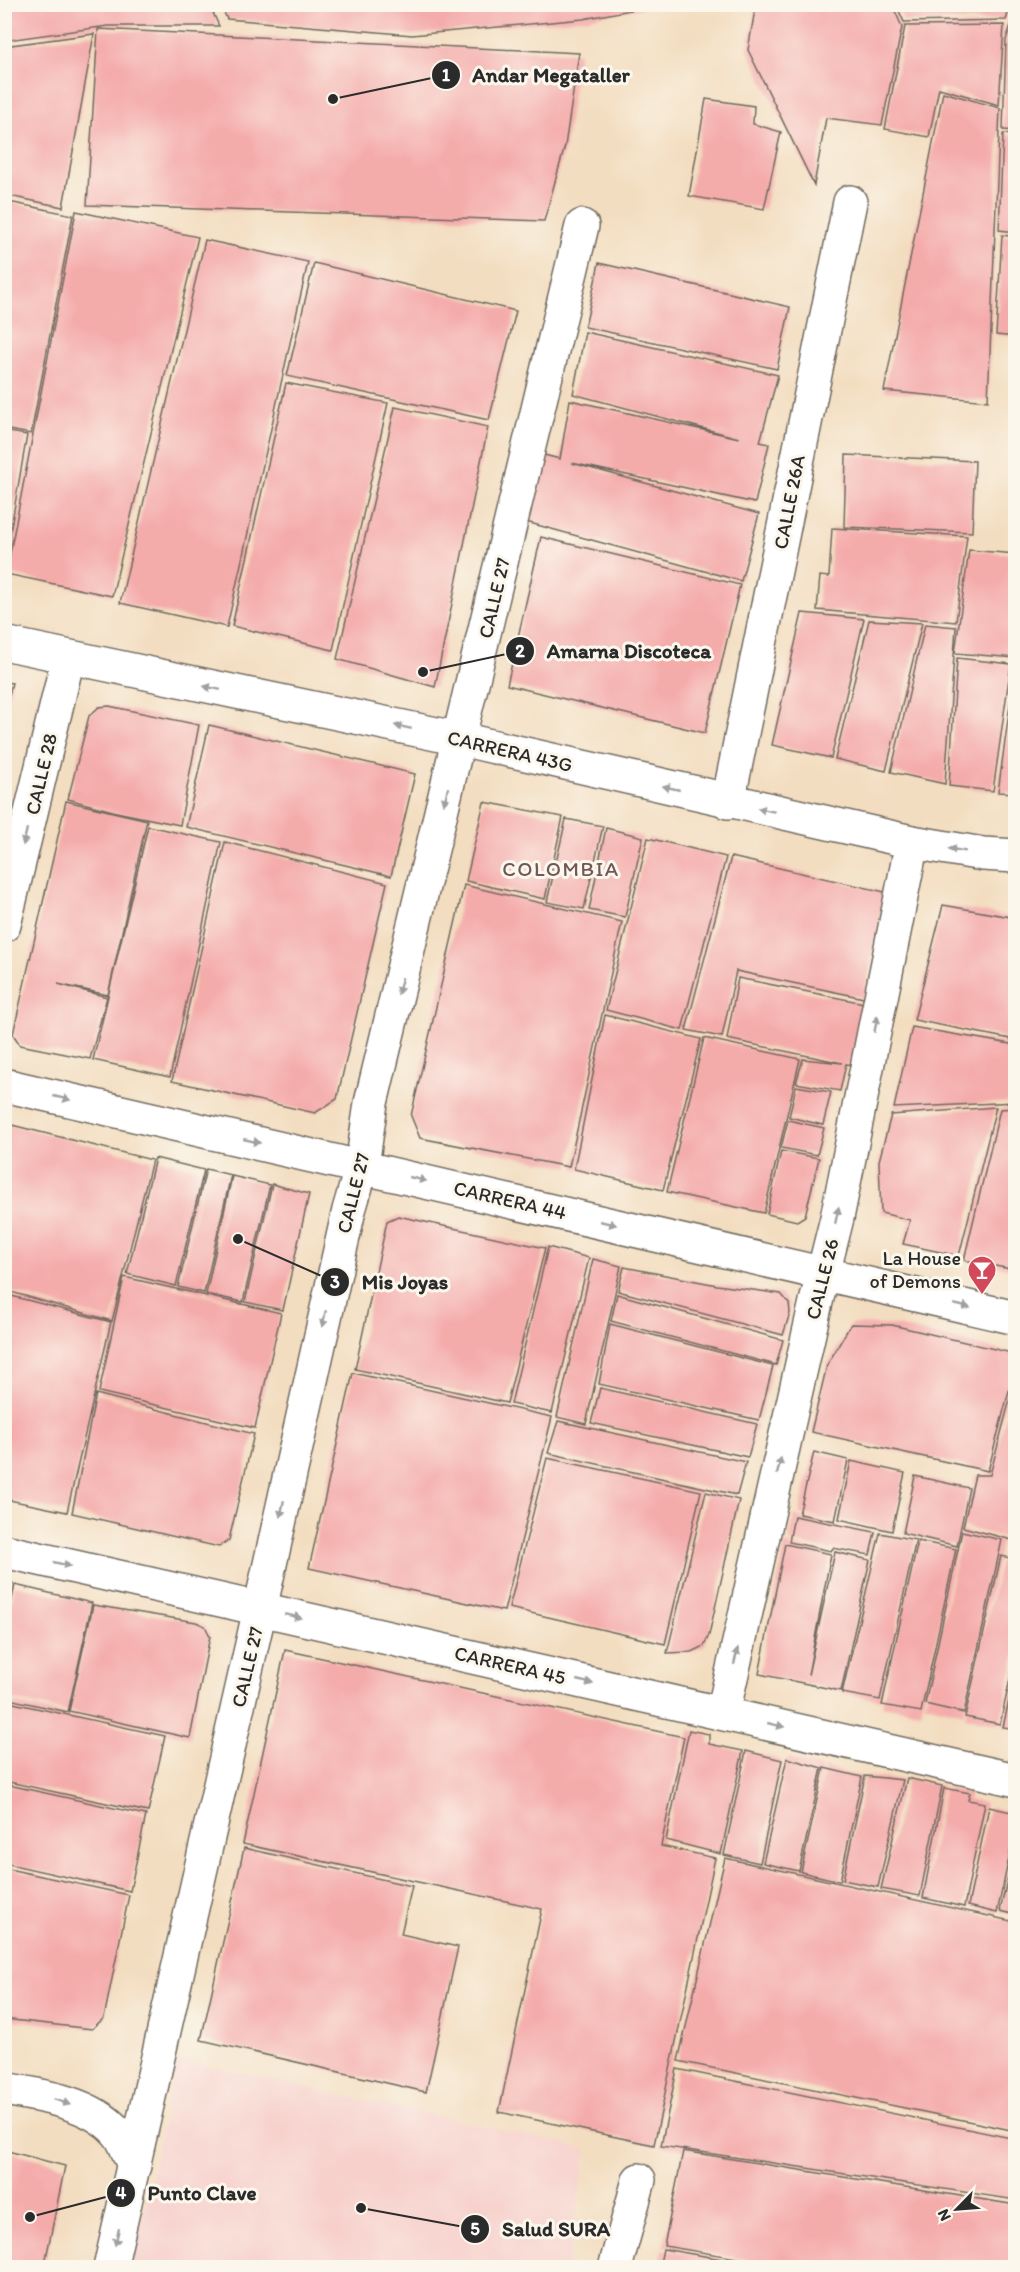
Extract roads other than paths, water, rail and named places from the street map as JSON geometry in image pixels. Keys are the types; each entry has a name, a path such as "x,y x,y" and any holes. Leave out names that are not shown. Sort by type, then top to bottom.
{"street":[{"name":"CALLE 26A","path":"728,802 850,202"},
{"name":"CALLE 27","path":"110,2268 348,1210 362,1166 372,1103 582,226"},
{"name":"CARRERA 43G","path":"4,643 460,740 912,842 983,854 1016,856"},
{"name":"CALLE 28","path":"4,925 68,658"},
{"name":"CALLE 26","path":"723,1713 837,1218 912,842"},
{"name":"CARRERA 44","path":"4,1085 1016,1318"},
{"name":"CARRERA 45","path":"4,1551 1016,1780"},
{"path":"4,2089 56,2099 98,2116 118,2132 134,2166"},
{"path":"615,2268 639,2180"}],"place":[{"name":"Andar Megataller","path":"333,99"},
{"name":"Amarna Discoteca","path":"423,672"},
{"name":"Mis Joyas","path":"238,1239"},
{"name":"La House of Demons","path":"982,1296"},
{"name":"Salud SURA","path":"361,2208"},
{"name":"Punto Clave","path":"30,2217"}],"district":[{"name":"COLOMBIA","path":"561,869"}]}
